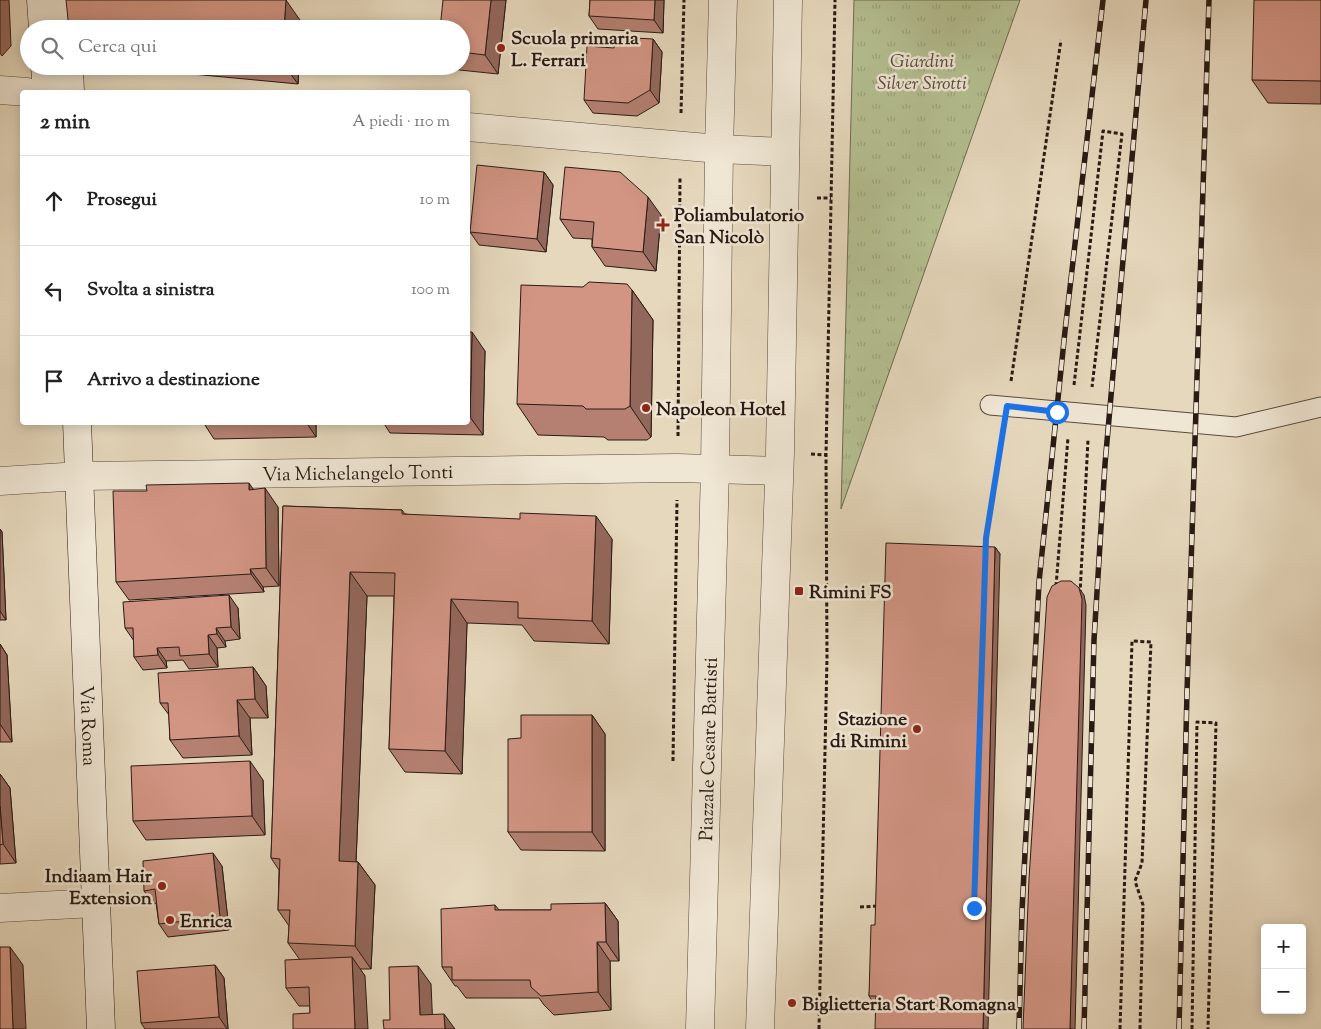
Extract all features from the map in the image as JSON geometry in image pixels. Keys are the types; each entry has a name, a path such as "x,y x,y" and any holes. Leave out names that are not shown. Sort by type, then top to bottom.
{"street":[{"path":"41,0 42,20"},
{"path":"63,0 65,20"},
{"name":"Piazzale Cesare Battisti","path":"700,1029 715,469 723,0"},
{"path":"760,1029 778,471 788,0"},
{"path":"46,75 47,90"},
{"path":"69,75 70,90"},
{"path":"0,90 20,91"},
{"path":"470,127 719,149 785,152"},
{"name":"Via Roma","path":"77,425 101,1029"},
{"path":"715,469 778,471"},
{"name":"Via Michelangelo Tonti","path":"0,481 80,476 715,469"},
{"path":"0,908 95,903"}],"lane":[{"path":"999,406 1236,427 1321,407"}],"path":[{"path":"673,767 680,145 684,0"},
{"path":"819,1029 827,658 826,445 835,0"},
{"path":"985,557 999,406 1061,40"},
{"path":"1055,593 1071,413 1103,131 1122,134 1091,393 1080,602"},
{"path":"1120,1029 1132,641 1151,642 1142,863 1135,881 1143,905 1140,1029"},
{"path":"1192,1029 1198,722 1216,723 1208,1029"},
{"path":"860,907 880,906"}],"green space":[{"name":"Giardini Silver Sirotti","path":"854,0 1020,0 841,509"}],"building":[{"path":"66,0 286,0 285,20 68,20"},
{"path":"443,0 491,0 485,55 470,53 470,20 441,20"},
{"path":"590,0 655,0 654,20 589,16"},
{"path":"1254,0 1321,0 1321,81 1252,80"},
{"path":"615,37 653,39 650,90 628,103 584,100 587,46 614,48"},
{"path":"477,165 544,172 537,239 470,232"},
{"path":"565,167 620,172 648,197 643,252 592,247 594,222 560,219"},
{"path":"589,282 627,284 632,290 630,406 625,409 586,409 583,406 517,404 521,285 583,287"},
{"path":"470,332 472,332 470,417"},
{"path":"249,483 249,490 265,488 266,568 250,569 251,574 116,582 113,491 147,491 146,485"},
{"path":"283,506 402,510 402,514 520,519 520,513 596,516 592,621 518,618 518,602 451,599 445,751 389,749 395,573 350,572 339,861 358,862 355,946 288,943 290,910 278,910 280,859 271,858"},
{"path":"886,543 995,547 983,1029 875,1029 876,996 869,996 871,925 875,925"},
{"path":"1061,581 1071,581 1079,588 1082,599 1070,1029 1023,1029 1029,879 1047,597 1052,586"},
{"path":"229,595 231,627 216,628 217,634 208,635 209,654 180,656 179,647 157,648 158,655 134,657 133,628 125,628 123,602"},
{"path":"253,667 255,699 237,700 239,736 170,740 168,703 160,703 158,673"},
{"path":"521,715 592,715 592,832 508,832 508,739 521,738"},
{"path":"250,761 252,816 133,821 131,766"},
{"path":"0,806 3,844 0,845"},
{"path":"213,853 220,917 159,924 155,889 144,891 143,861"},
{"path":"605,903 606,942 597,942 598,992 541,996 531,987 530,980 452,980 452,967 442,967 441,909 495,905 495,910 551,910 551,904"},
{"path":"0,947 10,947 13,1029 0,1029"},
{"path":"352,957 355,1029 293,1029 293,1014 310,1013 309,987 286,988 285,960"},
{"path":"215,965 219,1017 141,1023 137,971"},
{"path":"418,966 420,1015 444,1014 445,1029 384,1029 383,1020 390,1020 389,967"}],"railway":[{"path":"1019,1029 1022,911 1039,582 1065,331 1103,0"},
{"path":"1084,1029 1094,640 1105,464 1146,0"},
{"path":"1179,1029 1187,692 1209,0"}],"place":[{"name":"Scuola primaria L. Ferrari","path":"501,48"},
{"name":"Poliambulatorio San Nicolò","path":"663,225"},
{"name":"Napoleon Hotel","path":"646,408"},
{"name":"Rimini FS","path":"799,591"},
{"name":"Stazione di Rimini","path":"917,729"},
{"name":"Indiaam Hair Extension","path":"162,886"},
{"name":"Enrica","path":"170,920"},
{"name":"Biglietteria Start Romagna","path":"792,1003"}],"route":[{"path":"974,908 986,538 1007,406 1057,412"}]}
